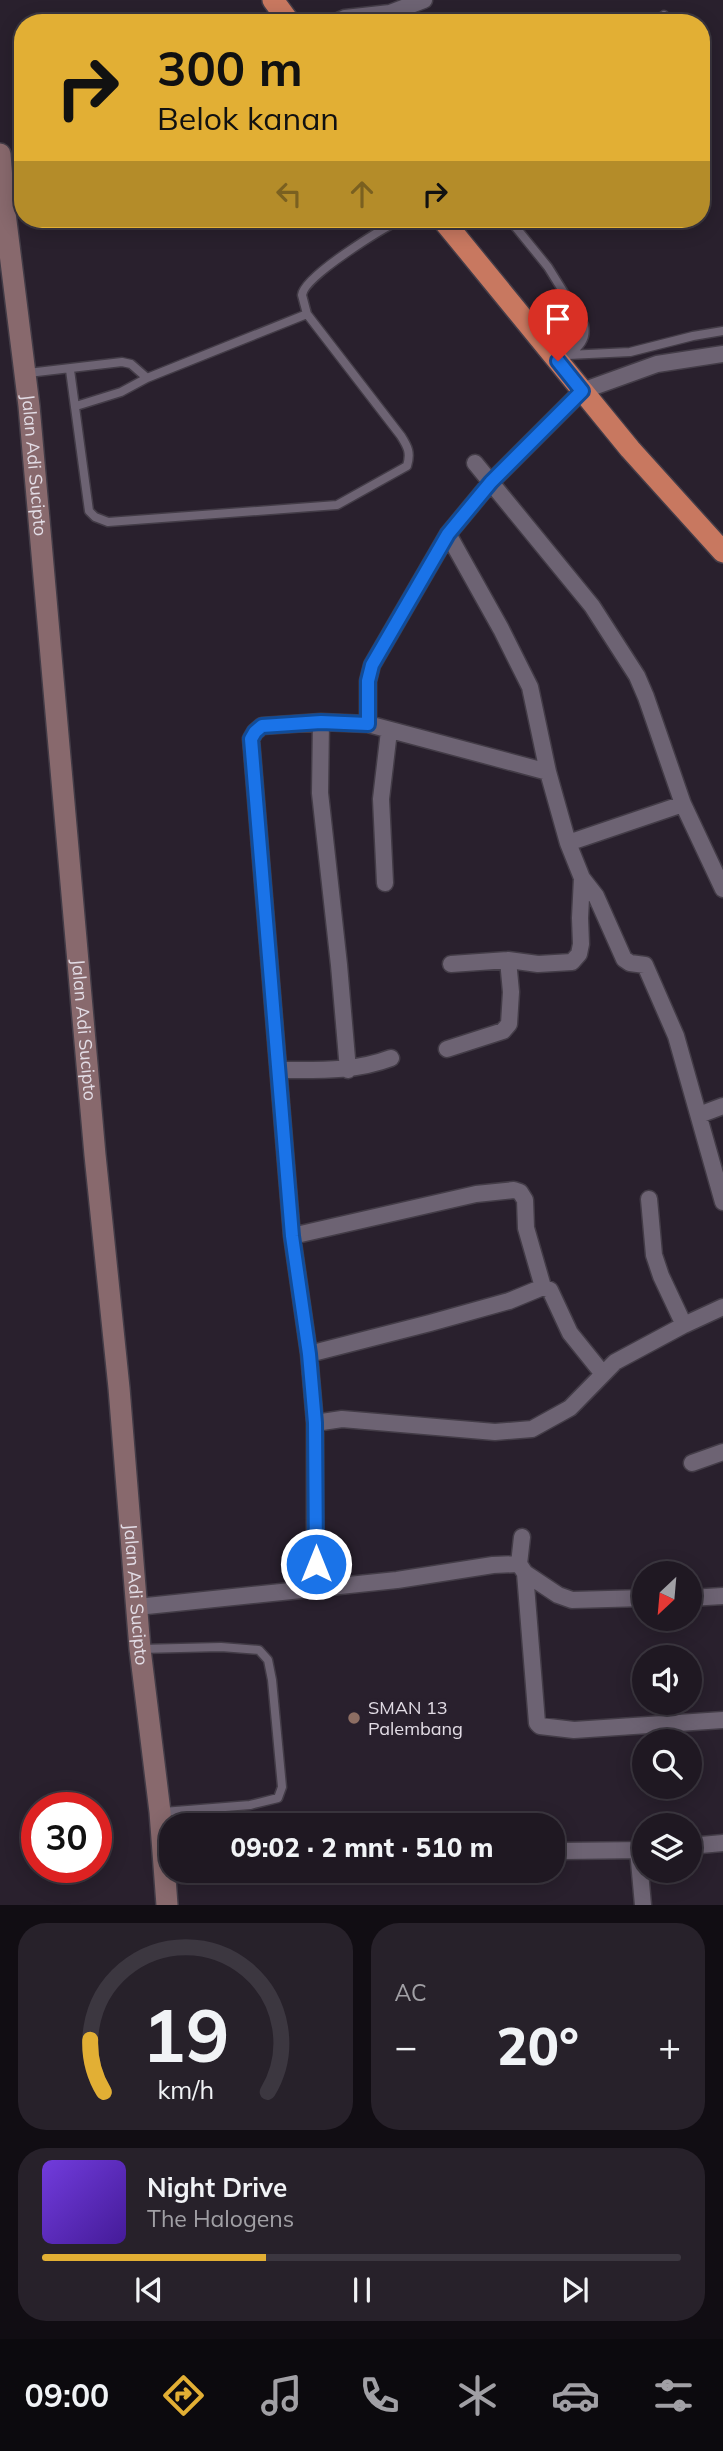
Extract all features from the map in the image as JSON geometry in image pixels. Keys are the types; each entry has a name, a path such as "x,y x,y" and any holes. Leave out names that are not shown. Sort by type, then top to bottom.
{"highway":[{"path":"450,228 563,358 582,391 630,449 723,552"}],"street":[{"path":"381,14 425,0"},
{"name":"Jalan Adi Sucipto","path":"0,154 26,373 140,1649 160,1812 167,1905"},
{"path":"368,724 368,681 372,665 448,534 491,482 582,391 657,364 723,354"},
{"path":"475,463 592,606 637,677 683,804 723,889"},
{"path":"448,534 501,629 530,688 548,772 568,842 582,878 596,896 624,959 630,963 645,965 677,1036 723,1202"},
{"path":"315,1588 315,1423 309,1354 292,1236 251,739 262,726 321,722 368,724 548,772"},
{"path":"321,722 320,793 348,1070"},
{"path":"386,883 381,799 390,731"},
{"path":"568,842 683,804"},
{"path":"709,862 723,853"},
{"path":"451,964 508,960 538,964 572,962 581,944 582,878"},
{"path":"447,1049 503,1031 509,1024 511,992 508,960"},
{"path":"279,1070 348,1070 391,1058"},
{"path":"699,1115 723,1106"},
{"path":"292,1236 476,1194 514,1190 520,1192 525,1200 526,1228 543,1287"},
{"path":"649,1199 654,1255 684,1325"},
{"path":"309,1354 443,1320 509,1301 543,1287 550,1290 570,1333 603,1374"},
{"path":"315,1423 342,1419 495,1432 532,1429 569,1408 615,1362 723,1307"},
{"path":"692,1463 723,1452"},
{"path":"522,1537 522,1568 537,1723 540,1726 574,1730 723,1720"},
{"path":"137,1607 522,1568 558,1595 572,1600 632,1598"},
{"path":"702,1597 723,1596"},
{"path":"702,1845 723,1843"},
{"path":"565,1851 632,1850"},
{"path":"642,1883 643,1905"}],"lane":[{"path":"70,370 89,511 95,517 108,522 337,505 407,466 409,449 307,314 302,295 306,285 354,246 386,228"},
{"path":"516,228 548,267 584,325 586,333 579,347 563,358"},
{"path":"76,406 121,391 307,314"},
{"path":"563,358 630,352 693,335 723,331"},
{"path":"26,373 122,362 131,364 147,379"},
{"path":"140,1649 221,1647 259,1650 268,1660 272,1680 282,1787 277,1800 250,1805 160,1812"}],"place":[{"name":"SMAN 13 Palembang","path":"354,1718"}],"route":[{"path":"316,1564 315,1423 309,1354 292,1236 251,739 262,726 321,722 368,724 368,681 372,665 448,534 491,482 582,391 558,361"}]}
